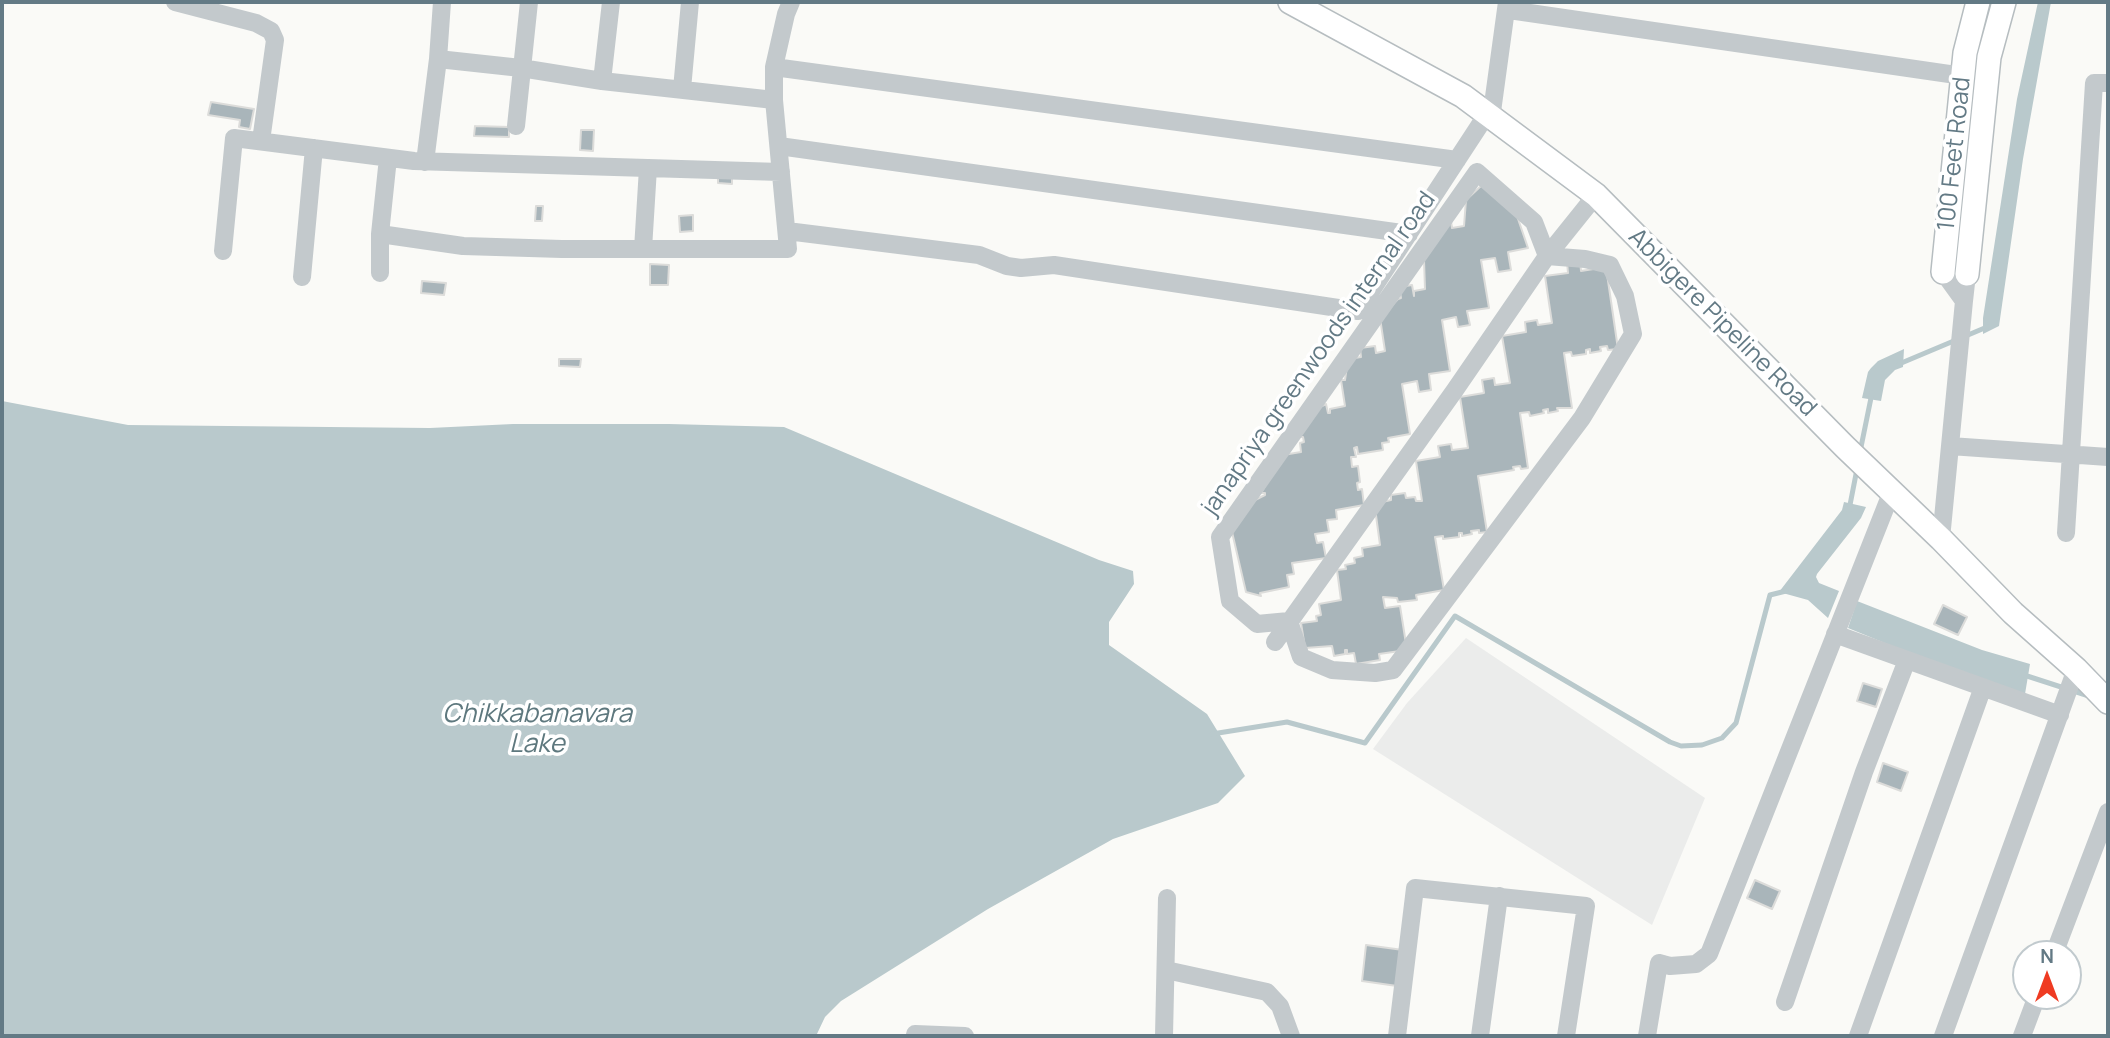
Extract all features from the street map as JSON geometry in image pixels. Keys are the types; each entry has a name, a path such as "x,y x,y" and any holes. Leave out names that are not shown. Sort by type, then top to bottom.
{"main road":[{"name":"Abbigere Pipeline Road","path":"1290,2 1463,96 1596,195 1845,447 2013,613 2076,669 2108,702"},
{"name":"100 Feet Road","path":"1943,272 1965,52 1979,2"},
{"name":"100 Feet Road","path":"1967,274 1989,57 2004,2"}],"street":[{"path":"175,2 256,23 271,31 275,40 261,141"},
{"path":"425,162 442,2"},
{"path":"516,127 530,2"},
{"path":"602,81 611,2"},
{"path":"682,89 690,2"},
{"path":"380,234 463,246 562,249 788,248 774,100 774,67 791,2"},
{"path":"787,231 979,255 1007,266 1021,268 1054,265 1359,311 1457,160 1489,116 1508,6 1962,76"},
{"path":"438,58 602,81 774,100"},
{"path":"774,67 1457,160"},
{"path":"2066,533 2094,83 2108,83"},
{"path":"223,251 234,138 425,162 782,172"},
{"path":"779,146 1409,234"},
{"path":"302,277 314,148"},
{"path":"380,274 380,234 388,158"},
{"path":"643,249 648,168"},
{"name":"janapriya greenwoods internal road","path":"1289,621 1257,624 1230,601 1220,537 1477,173 1534,222 1547,256"},
{"path":"1275,642 1547,256 1596,195"},
{"path":"1289,621 1301,657 1332,670 1375,673 1393,670 1583,418 1633,334 1625,296 1610,265 1585,259 1547,256"},
{"name":"100 Feet Road","path":"1943,272 1964,301"},
{"name":"100 Feet Road","path":"1941,539 1967,274"},
{"path":"1950,446 2108,457"},
{"path":"1647,1036 1659,963 1670,966 1696,964 1709,954 1892,491"},
{"path":"1835,634 2060,715"},
{"path":"1785,1002 1864,772 1906,660"},
{"path":"1943,1036 2076,669"},
{"path":"1858,1036 1983,687"},
{"path":"2059,940 2108,812"},
{"path":"1397,1036 1415,888 1586,906 1566,1036"},
{"path":"1480,1036 1499,896"},
{"path":"1164,1036 1167,898"},
{"path":"1166,970 1267,992 1280,1006 1292,1036"},
{"path":"2022,1036 2032,1010"},
{"path":"915,1034 965,1036"}],"shaded area":[{"path":"1466,638 1705,798 1652,925 1373,749 1407,703"}],"water":[{"path":"2038,2 2051,2 2023,159 1999,326 1983,334 1983,318 2017,99"},
{"path":"1904,349 1903,367 1895,370 1885,380 1881,401 1862,398 1871,368 1878,361"},
{"name":"Chikkabanavara Lake","path":"2,401 128,425 430,428 513,424 669,424 784,427 1099,560 1133,571 1134,584 1109,622 1109,645 1207,714 1245,776 1218,803 1113,839 988,909 841,1001 825,1017 816,1036 2,1036"},
{"path":"1844,502 1866,507 1861,518 1817,574 1819,583 1839,591 1828,618 1808,600 1779,592 1842,510"},
{"path":"1857,601 1982,650 2030,664 2025,694 1985,684 1848,628"}],"building":[{"path":"211,102 254,109 250,129 239,127 240,120 208,115"},
{"path":"475,126 509,127 509,137 474,136"},
{"path":"581,130 594,130 593,151 580,150"},
{"path":"718,177 732,177 732,184 718,183"},
{"path":"1482,185 1516,213 1528,248 1508,252 1511,270 1498,272 1495,258 1481,260 1489,308 1467,311 1470,325 1458,327 1456,317 1442,320 1450,371 1429,374 1431,390 1419,392 1417,381 1402,384 1410,434 1388,438 1389,442 1382,443 1383,450 1358,454 1357,447 1354,448 1356,457 1351,457 1352,467 1358,466 1358,490 1362,489 1364,505 1336,510 1337,519 1327,520 1329,532 1315,534 1317,543 1323,542 1326,558 1292,563 1294,574 1287,575 1289,587 1260,593 1261,596 1246,592 1232,532 1249,503 1265,495 1261,493 1283,455 1301,452 1300,443 1304,442 1303,437 1299,437 1316,409 1326,404 1330,413 1330,409 1345,406 1341,380 1345,380 1348,359 1361,357 1360,348 1375,346 1376,353 1385,351 1380,318 1401,298 1399,287 1412,285 1414,296 1414,291 1425,289 1424,260 1451,221 1452,228 1464,226 1466,200"},
{"path":"536,206 543,206 542,221 535,221"},
{"path":"693,215 693,231 680,232 679,216"},
{"path":"1580,260 1581,271 1606,267 1618,349 1608,350 1607,346 1600,347 1601,351 1590,353 1590,349 1586,350 1586,354 1572,356 1571,352 1564,353 1572,408 1557,408 1558,411 1548,413 1548,409 1543,410 1544,413 1530,416 1529,412 1520,413 1528,468 1513,467 1514,470 1478,476 1487,532 1471,531 1472,534 1462,536 1462,533 1459,533 1459,537 1443,539 1443,536 1435,537 1444,590 1416,595 1417,600 1398,602 1397,598 1383,597 1385,608 1400,606 1407,650 1379,654 1380,660 1356,664 1354,653 1347,654 1347,650 1345,654 1334,656 1332,646 1305,648 1301,623 1317,621 1316,616 1321,615 1319,604 1341,600 1337,570 1346,569 1345,565 1355,563 1354,558 1363,556 1362,548 1380,545 1375,508 1382,502 1391,500 1391,495 1405,493 1406,498 1415,497 1416,501 1422,501 1416,461 1440,457 1438,446 1451,444 1452,450 1468,448 1460,397 1484,393 1482,380 1494,378 1495,385 1510,383 1502,336 1526,332 1525,322 1537,320 1538,325 1552,323 1545,276 1568,273 1567,262"},
{"path":"650,264 669,265 668,285 650,285"},
{"path":"422,281 446,283 444,295 421,293"},
{"path":"559,359 581,359 580,367 559,366"},
{"path":"1943,605 1967,617 1958,635 1934,624"},
{"path":"1863,683 1882,689 1876,707 1857,701"},
{"path":"1883,763 1908,772 1901,791 1877,782"},
{"path":"1755,880 1780,891 1772,909 1747,898"},
{"path":"1366,945 1403,950 1397,986 1362,981"}],"waterway":[{"path":"1899,364 1987,327"},
{"path":"1860,452 1872,393"},
{"path":"1849,510 1857,469"},
{"path":"1212,734 1287,722 1365,743 1455,616 1670,742 1681,746 1702,745 1722,738 1736,723 1770,595 1786,591"},
{"path":"2024,675 2092,697"}]}
